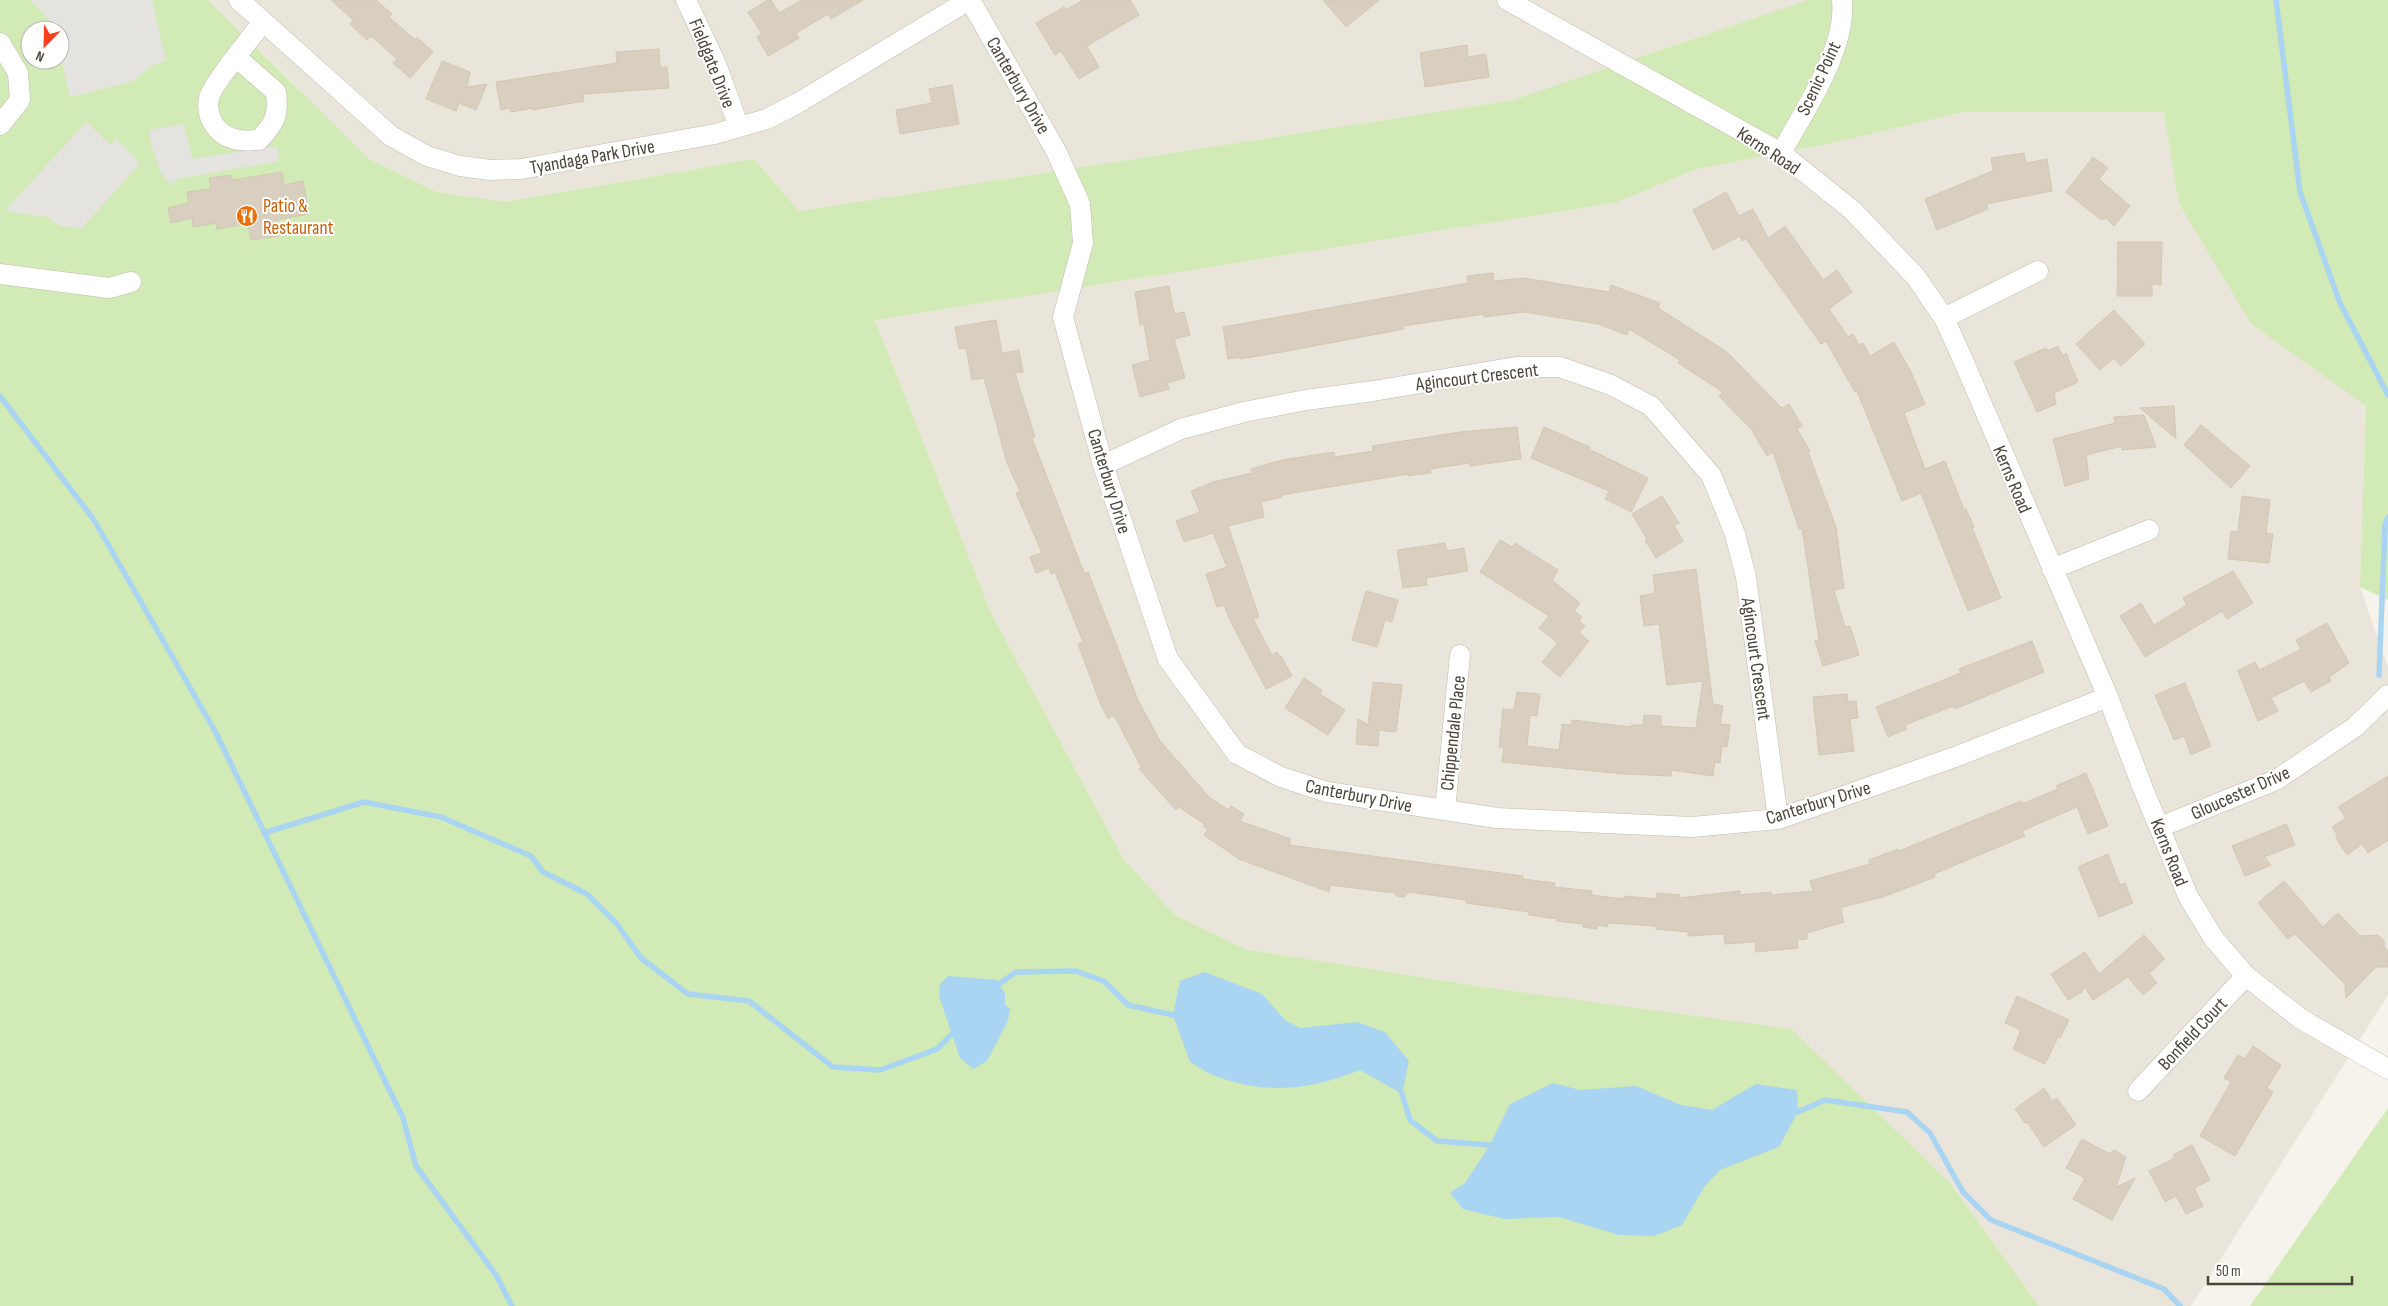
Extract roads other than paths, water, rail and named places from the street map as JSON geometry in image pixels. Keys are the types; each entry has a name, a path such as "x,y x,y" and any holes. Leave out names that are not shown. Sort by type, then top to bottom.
{"street":[{"name":"Tyandaga Park Drive","path":"239,0 391,136 426,156 460,166 490,170 521,169 715,134 767,119 798,103 969,0"},
{"name":"Fieldgate Drive","path":"686,0 716,64 739,127"},
{"name":"Canterbury Drive","path":"969,0 1056,150 1080,204 1083,243 1062,317 1103,465 1168,659 1237,754 1281,777 1327,792 1497,818 1692,827 1778,818 1955,756 2108,697"},
{"name":"Kerns Road","path":"1507,0 1781,153 1852,210 1916,277 1944,318 2108,697 2144,791 2188,896 2214,939 2246,976 2301,1019 2388,1069"},
{"name":"Scenic Point","path":"1781,153 1834,53 1844,15 1842,0"},
{"path":"236,57 263,22"},
{"path":"0,43 18,73 20,100 0,125"},
{"path":"1944,318 2038,272"},
{"path":"0,274 109,288 131,282"},
{"name":"Agincourt Crescent","path":"1103,465 1181,428 1244,412 1306,400 1373,391 1516,367 1560,367 1611,385 1651,406 1710,475 1735,534 1746,576 1778,818"},
{"path":"2052,569 2149,530"},
{"name":"Chippendale Place","path":"1445,810 1460,655"},
{"name":"Gloucester Drive","path":"2160,827 2276,780 2356,727 2388,695"},
{"name":"Bonfield Court","path":"2138,1090 2246,976"}],"water":[{"path":"1205,972 1262,994 1285,1020 1300,1028 1357,1022 1385,1032 1409,1061 1402,1094 1360,1070 1325,1082 1291,1088 1274,1088 1257,1087 1221,1078 1190,1062 1173,1015 1180,981"},
{"path":"948,976 997,980 1005,994 1005,1005 1010,1008 1008,1021 987,1061 973,1069 960,1058 939,996 940,984"},
{"path":"1553,1083 1580,1090 1636,1086 1681,1105 1712,1110 1756,1084 1797,1090 1798,1112 1779,1147 1720,1170 1705,1186 1682,1225 1654,1236 1619,1235 1559,1217 1504,1219 1463,1209 1450,1193 1465,1183 1490,1145 1510,1104"}],"waterway":[{"path":"2276,0 2300,192 2340,303 2388,395"},
{"path":"0,396 94,520 216,733 403,1118 416,1166 496,1275 512,1306"},
{"path":"2379,675 2385,525 2388,517"},
{"path":"264,833 364,802 441,817 531,856 543,872 587,894 617,924 641,958 688,994 749,1001 833,1067 880,1070 937,1049 957,1029"},
{"path":"995,987 1016,972 1076,971 1104,981 1128,1005 1173,1015"},
{"path":"1402,1094 1410,1120 1437,1141 1490,1145"},
{"path":"1798,1112 1825,1100 1907,1112 1930,1133 1963,1192 1991,1220 2164,1289 2180,1306"}],"place":[{"name":"Patio & Restaurant","path":"247,216"}]}
